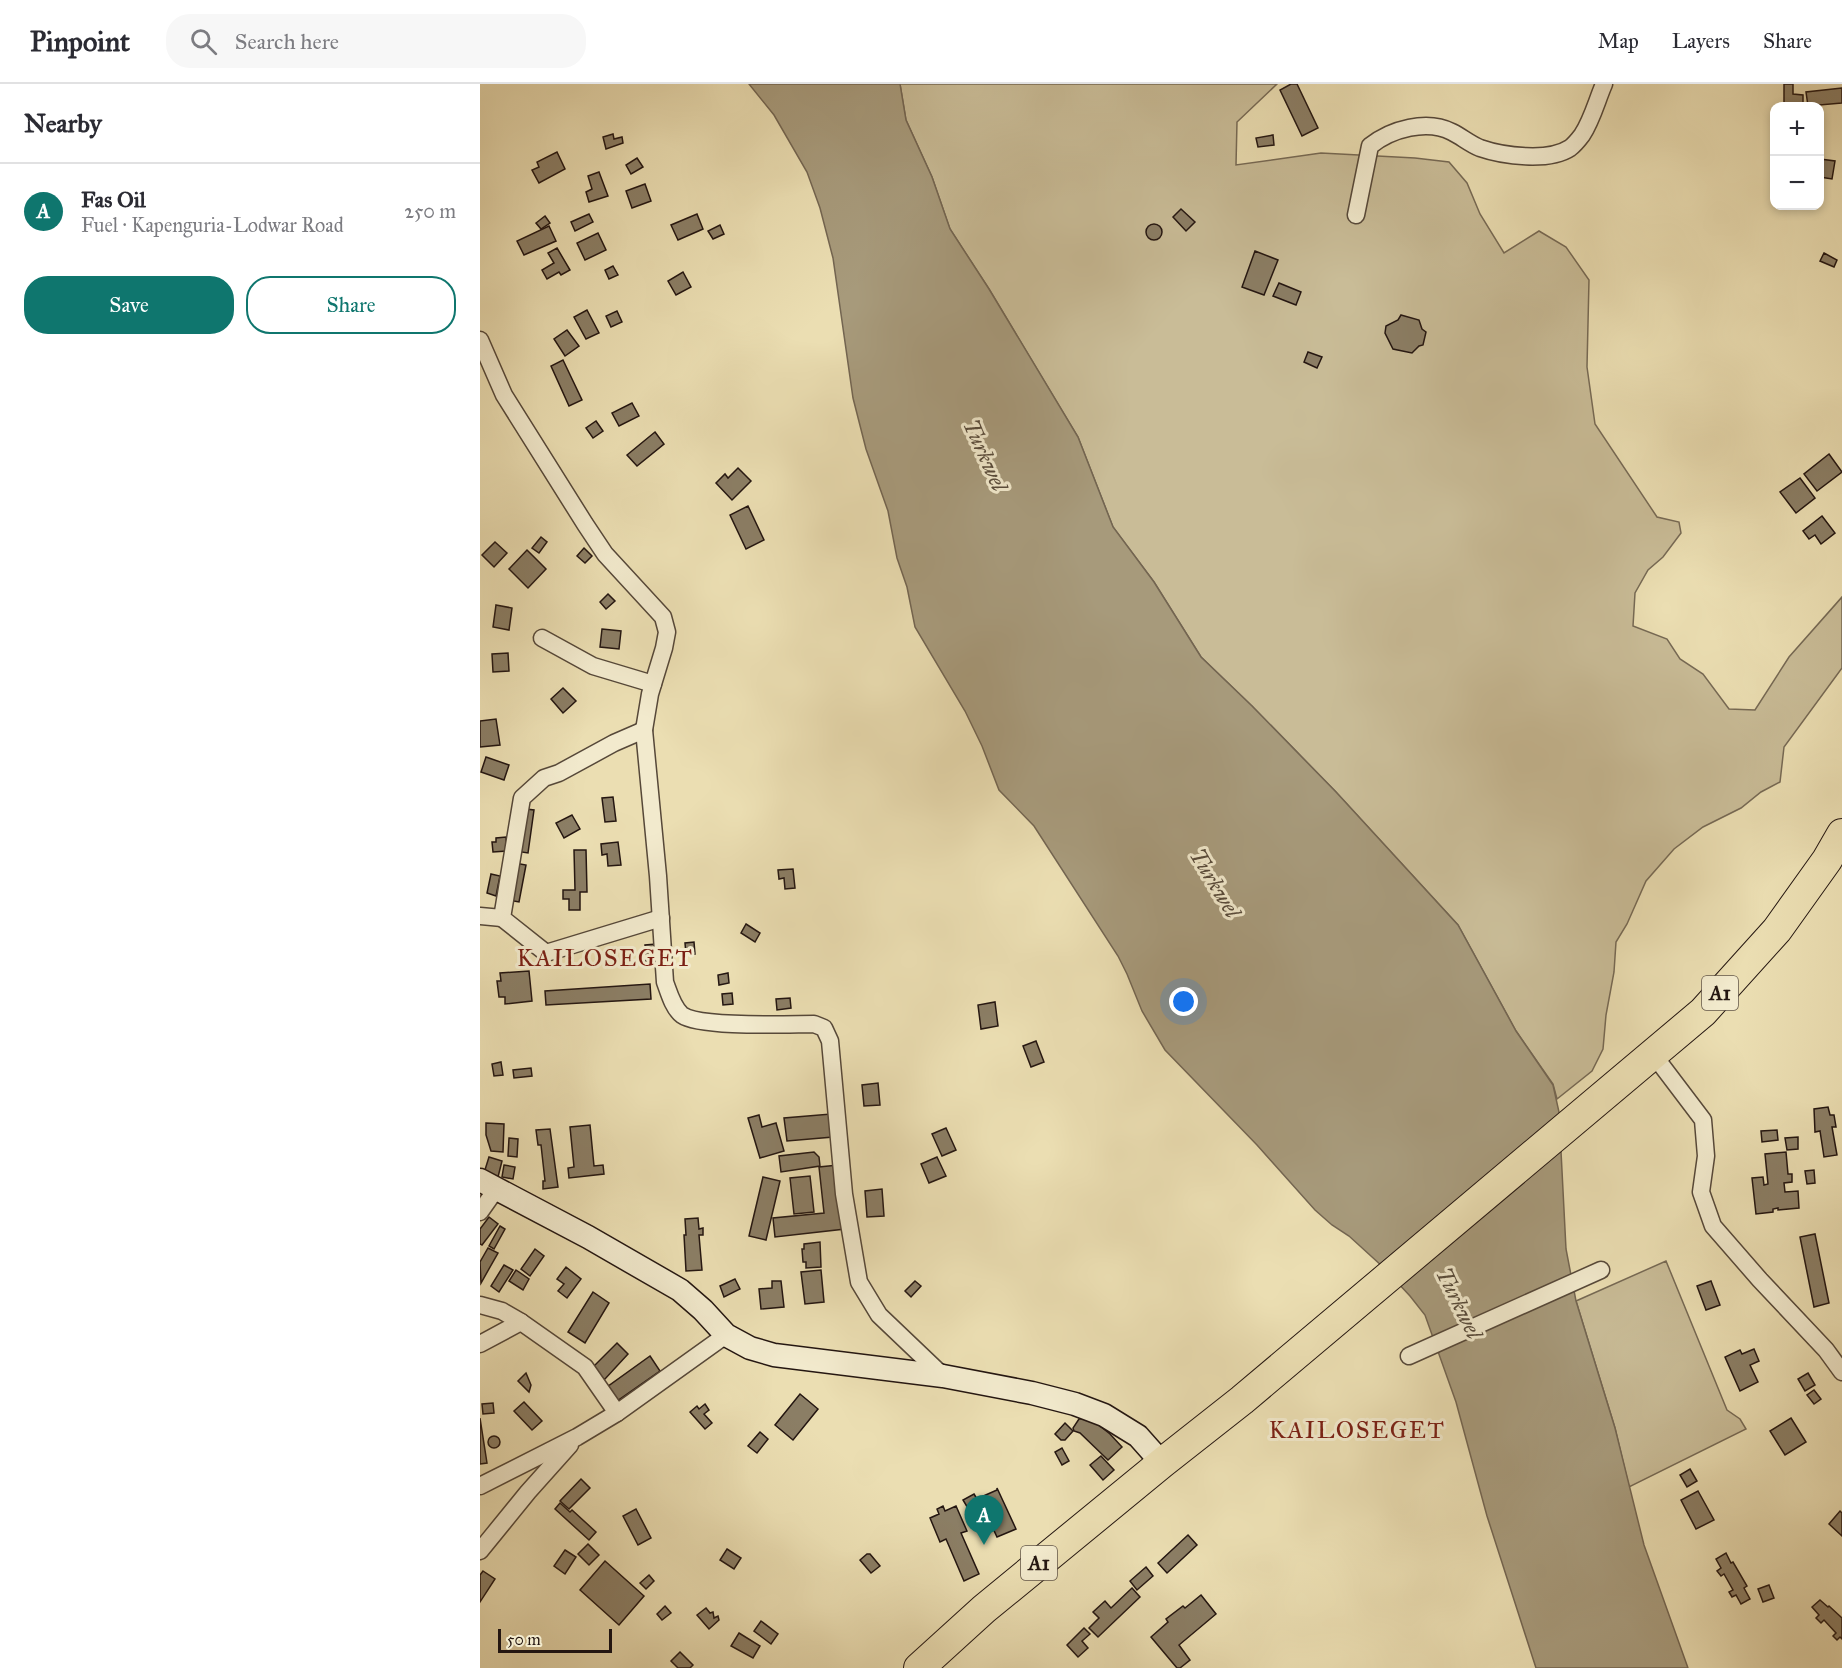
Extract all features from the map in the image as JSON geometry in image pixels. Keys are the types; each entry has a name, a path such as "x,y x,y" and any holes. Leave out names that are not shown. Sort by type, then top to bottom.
{"highway":[{"name":"A1","path":"919,1668 984,1609 1242,1400 1703,1012 1778,930 1827,860 1842,834"}],"street":[{"path":"1356,215 1370,146 1390,132 1423,126 1451,131 1480,148 1512,155 1544,156 1559,153 1571,148 1583,134 1604,84"},
{"path":"480,340 504,395 585,524 605,554 663,617 667,632 652,684 644,730 658,876 665,982 670,996 681,1015 693,1021 814,1024 824,1028 830,1041 844,1194 859,1282 879,1315 943,1376"},
{"path":"542,638 593,666 652,684"},
{"path":"502,918 522,798 544,778 559,773 614,742 644,730"},
{"path":"480,916 502,918 546,953 661,918"},
{"path":"1653,1054 1703,1120 1706,1156 1701,1192 1713,1226 1826,1350 1842,1372"},
{"path":"480,1212 488,1184 588,1237 680,1290 726,1335 750,1348 774,1355 943,1376 1032,1393 1075,1404 1104,1415 1138,1436 1162,1463"},
{"path":"1409,1356 1601,1270"},
{"path":"480,1305 502,1311 521,1322 585,1367 617,1413"},
{"path":"480,1315 502,1311"},
{"path":"480,1344 521,1322"},
{"path":"480,1486 577,1437 617,1413 726,1335"},
{"path":"480,1551 577,1437"}],"shaded area":[{"path":"900,84 1277,84 1237,122 1236,165 1321,153 1449,162 1467,183 1480,214 1504,253 1539,231 1566,247 1589,280 1587,367 1595,424 1657,517 1679,522 1681,533 1663,557 1648,570 1635,593 1633,626 1667,639 1680,659 1703,674 1729,709 1755,710 1789,657 1842,597 1842,668 1784,747 1780,782 1761,792 1741,808 1703,827 1674,849 1646,881 1627,924 1616,942 1603,1049 1592,1071 1557,1099 1553,1084 1516,1031 1458,925 1336,792 1201,657 1154,582 1113,527 1078,437 950,229 932,177 906,120"},
{"path":"1666,1261 1727,1410 1740,1419 1746,1429 1629,1487 1615,1428 1576,1301"}],"water":[{"name":"Turkwel","path":"749,84 900,84 906,120 932,177 950,229 1078,437 1113,527 1154,582 1201,657 1336,792 1458,925 1516,1031 1553,1085 1559,1112 1566,1249 1576,1301 1615,1428 1644,1545 1688,1668 1536,1668 1487,1516 1456,1402 1425,1315 1383,1267 1349,1236 1315,1210 1257,1145 1165,1050 1142,1011 1118,956 1034,826 999,790 965,711 915,627 907,587 897,558 888,511 866,449 853,398 833,258 820,208 807,172 774,115"}],"building":[{"path":"1291,84 1297,84 1318,128 1302,136 1280,90"},
{"path":"1784,84 1793,84 1793,94 1803,95 1803,102 1784,102"},
{"path":"1842,88 1842,103 1824,105 1824,102 1807,102 1806,92"},
{"path":"613,134 614,139 622,137 623,143 606,149 603,137"},
{"path":"1273,135 1274,145 1258,147 1256,138"},
{"path":"557,152 565,169 539,183 532,170 539,167 537,162"},
{"path":"637,158 643,167 631,174 626,165"},
{"path":"1824,160 1835,161 1832,179 1824,178"},
{"path":"599,172 608,196 589,202 586,192 592,189 588,176"},
{"path":"645,184 651,201 632,208 626,191"},
{"path":"1181,209 1195,222 1186,231 1173,217"},
{"path":"589,214 593,222 575,231 571,222"},
{"path":"697,214 703,229 678,240 671,225"},
{"path":"545,216 550,223 541,229 536,223"},
{"path":"1154,224 1162,232 1154,240 1146,232"},
{"path":"720,225 724,234 713,239 708,231"},
{"path":"549,226 556,241 524,255 517,241"},
{"path":"598,233 606,250 585,260 577,243"},
{"path":"557,248 570,270 561,275 559,272 547,279 542,270 554,263 548,253"},
{"path":"1255,251 1278,260 1264,295 1242,287"},
{"path":"1824,253 1837,260 1834,267 1820,261"},
{"path":"613,266 618,275 609,279 605,270"},
{"path":"683,272 691,287 676,295 668,281"},
{"path":"1279,283 1301,292 1296,305 1273,296"},
{"path":"587,310 599,333 586,339 574,317"},
{"path":"617,311 622,322 611,327 606,316"},
{"path":"1401,315 1419,320 1422,329 1426,332 1423,345 1412,353 1393,349 1385,333 1386,326 1398,320"},
{"path":"567,330 579,346 565,356 554,339"},
{"path":"1308,352 1322,357 1317,368 1304,362"},
{"path":"563,360 582,400 569,406 551,366"},
{"path":"632,403 639,416 619,426 612,413"},
{"path":"596,421 603,431 593,438 586,428"},
{"path":"655,432 664,444 637,466 627,455"},
{"path":"1829,454 1842,472 1817,491 1804,474"},
{"path":"738,468 751,481 732,500 716,483 725,474 728,478"},
{"path":"1800,478 1815,498 1796,513 1780,492"},
{"path":"748,506 764,540 746,549 730,515"},
{"path":"1822,516 1835,533 1821,544 1815,535 1809,539 1803,531"},
{"path":"541,537 547,542 539,553 532,548"},
{"path":"495,542 507,553 494,567 482,555"},
{"path":"584,548 592,556 585,563 577,556"},
{"path":"527,550 546,569 528,588 509,569"},
{"path":"608,594 615,601 606,609 600,602"},
{"path":"496,605 512,608 509,630 493,627"},
{"path":"602,629 621,631 619,649 600,647"},
{"path":"508,653 509,671 493,672 492,654"},
{"path":"563,688 576,701 563,713 551,699"},
{"path":"496,719 500,745 480,747 480,721"},
{"path":"486,757 509,765 504,780 481,772"},
{"path":"613,797 616,821 605,822 602,798"},
{"path":"526,809 534,810 528,853 515,851"},
{"path":"572,815 580,829 564,838 556,823"},
{"path":"506,837 507,851 493,852 492,842 496,842 496,838"},
{"path":"618,842 621,865 608,866 607,854 602,855 601,844"},
{"path":"574,850 586,850 587,892 580,892 580,910 569,910 569,899 563,899 563,890 575,890"},
{"path":"515,863 526,865 519,902 508,900"},
{"path":"793,869 795,888 785,889 784,878 779,879 778,870"},
{"path":"491,874 500,876 496,896 487,893"},
{"path":"746,924 760,933 755,942 741,933"},
{"path":"694,942 695,954 686,955 685,943"},
{"path":"656,944 657,964 646,965 645,945"},
{"path":"529,971 532,1001 505,1004 505,997 499,997 497,981 501,981 500,973"},
{"path":"728,973 729,983 719,985 718,975"},
{"path":"650,984 651,999 546,1005 545,991"},
{"path":"732,993 733,1004 723,1005 722,994"},
{"path":"790,998 791,1008 777,1010 776,999"},
{"path":"995,1002 998,1026 981,1029 978,1005"},
{"path":"1036,1041 1044,1062 1031,1067 1023,1046"},
{"path":"501,1062 503,1075 494,1076 492,1064"},
{"path":"531,1068 532,1076 514,1078 513,1070"},
{"path":"878,1083 880,1105 864,1106 862,1085"},
{"path":"1828,1107 1830,1115 1834,1115 1836,1127 1832,1127 1837,1155 1824,1157 1820,1131 1815,1132 1814,1109"},
{"path":"831,1114 833,1137 787,1141 784,1118"},
{"path":"759,1115 762,1127 776,1123 784,1151 760,1158 748,1118"},
{"path":"486,1123 504,1124 503,1152 491,1151 486,1135"},
{"path":"590,1125 594,1166 603,1165 604,1174 569,1178 568,1168 574,1167 570,1127"},
{"path":"946,1128 956,1150 942,1156 932,1134"},
{"path":"550,1129 558,1187 543,1189 543,1181 545,1181 541,1145 538,1145 536,1130"},
{"path":"1777,1130 1778,1140 1762,1142 1761,1131"},
{"path":"1798,1137 1798,1149 1787,1150 1785,1138"},
{"path":"509,1138 518,1139 517,1157 508,1156"},
{"path":"814,1152 819,1157 820,1166 781,1172 779,1156"},
{"path":"1786,1152 1788,1174 1792,1174 1792,1182 1784,1183 1785,1192 1798,1191 1799,1208 1778,1210 1778,1208 1773,1209 1773,1212 1756,1214 1752,1178 1763,1177 1764,1185 1768,1184 1765,1154"},
{"path":"489,1157 502,1161 498,1177 484,1173"},
{"path":"937,1157 946,1176 929,1183 921,1164"},
{"path":"504,1165 515,1167 513,1179 502,1177"},
{"path":"838,1165 845,1229 775,1237 773,1218 824,1213 819,1167"},
{"path":"1814,1170 1815,1183 1807,1184 1805,1171"},
{"path":"810,1176 814,1212 794,1214 790,1178"},
{"path":"763,1177 780,1181 766,1240 749,1236"},
{"path":"882,1189 884,1216 867,1217 865,1191"},
{"path":"489,1217 498,1224 482,1245 480,1244 480,1229"},
{"path":"698,1218 699,1229 703,1228 703,1235 699,1235 702,1270 686,1271 685,1219"},
{"path":"500,1226 505,1229 494,1249 489,1246"},
{"path":"1815,1234 1829,1303 1814,1307 1800,1237"},
{"path":"820,1242 821,1267 806,1268 806,1262 803,1262 804,1244"},
{"path":"488,1248 498,1253 481,1283 480,1262"},
{"path":"535,1249 544,1256 530,1276 521,1269"},
{"path":"504,1265 513,1270 499,1292 491,1286"},
{"path":"566,1267 581,1279 567,1298 558,1291 564,1284 557,1279"},
{"path":"516,1270 529,1279 523,1290 509,1281"},
{"path":"821,1270 824,1302 805,1304 801,1272"},
{"path":"735,1279 740,1289 724,1297 720,1286"},
{"path":"772,1281 781,1281 784,1307 761,1309 759,1289 772,1288"},
{"path":"915,1281 921,1286 911,1297 905,1291"},
{"path":"1711,1281 1720,1305 1706,1310 1697,1286"},
{"path":"593,1292 609,1303 585,1343 568,1332"},
{"path":"617,1343 628,1354 605,1379 601,1378 593,1367"},
{"path":"1754,1349 1759,1361 1750,1365 1758,1382 1740,1391 1725,1357 1740,1350 1742,1354"},
{"path":"650,1356 660,1371 617,1401 607,1387"},
{"path":"526,1373 531,1385 529,1392 518,1381"},
{"path":"1808,1373 1815,1385 1805,1391 1798,1379"},
{"path":"1814,1390 1821,1399 1814,1404 1807,1395"},
{"path":"800,1394 818,1409 793,1440 775,1425"},
{"path":"524,1402 542,1421 532,1430 514,1411"},
{"path":"493,1403 494,1413 483,1414 482,1404"},
{"path":"705,1404 709,1410 704,1414 712,1423 705,1429 690,1412 697,1406 699,1409"},
{"path":"480,1418 487,1463 480,1464"},
{"path":"1084,1418 1095,1422 1122,1447 1108,1460 1080,1433 1074,1431 1073,1428 1079,1419"},
{"path":"1791,1418 1806,1442 1785,1455 1770,1431"},
{"path":"1065,1423 1073,1431 1065,1440 1061,1440 1055,1434"},
{"path":"760,1432 768,1439 757,1453 748,1446"},
{"path":"494,1436 500,1442 494,1448 488,1442"},
{"path":"1062,1448 1069,1461 1062,1465 1055,1452"},
{"path":"1101,1456 1114,1470 1103,1480 1090,1465"},
{"path":"1690,1469 1697,1481 1687,1487 1680,1475"},
{"path":"581,1479 590,1488 569,1509 560,1501"},
{"path":"997,1488 1016,1529 997,1537 979,1498"},
{"path":"1698,1491 1714,1520 1696,1529 1681,1500"},
{"path":"974,1494 983,1509 972,1515 963,1500"},
{"path":"560,1503 570,1512 572,1510 596,1532 589,1540 555,1509"},
{"path":"943,1506 945,1511 956,1506 967,1531 961,1533 979,1574 964,1581 946,1539 940,1542 930,1518 939,1514 937,1509"},
{"path":"636,1509 651,1538 638,1545 623,1516"},
{"path":"1840,1511 1842,1513 1842,1536 1829,1524"},
{"path":"1188,1535 1197,1545 1167,1573 1158,1563"},
{"path":"588,1544 599,1555 589,1565 578,1554"},
{"path":"727,1549 741,1558 734,1569 720,1560"},
{"path":"565,1550 576,1557 565,1574 554,1566"},
{"path":"1726,1553 1747,1586 1744,1588 1750,1599 1741,1604 1736,1595 1732,1597 1729,1592 1733,1590 1724,1574 1721,1576 1717,1571 1721,1568 1716,1559"},
{"path":"870,1554 880,1566 871,1573 860,1560"},
{"path":"605,1561 644,1596 619,1625 580,1590"},
{"path":"1146,1567 1153,1576 1137,1590 1130,1581"},
{"path":"483,1571 495,1579 480,1602 480,1575"},
{"path":"649,1575 654,1581 646,1589 640,1583"},
{"path":"1769,1585 1774,1598 1763,1602 1758,1589"},
{"path":"1132,1588 1140,1597 1098,1637 1089,1628 1099,1618 1093,1612 1105,1601 1111,1608"},
{"path":"1201,1595 1216,1614 1179,1645 1190,1660 1177,1668 1151,1637 1168,1622 1166,1619"},
{"path":"1820,1600 1842,1618 1842,1639 1840,1637 1837,1640 1833,1636 1836,1633 1824,1620 1821,1623 1816,1618 1819,1615 1812,1607"},
{"path":"665,1606 671,1613 662,1620 657,1614"},
{"path":"706,1608 710,1613 713,1612 714,1618 718,1616 719,1620 709,1629 697,1615"},
{"path":"761,1621 778,1634 771,1644 754,1631"},
{"path":"1084,1628 1090,1634 1082,1641 1088,1648 1078,1657 1067,1645"},
{"path":"739,1633 760,1646 753,1658 731,1646"},
{"path":"680,1652 693,1665 690,1668 678,1668 671,1661"}],"place":[{"name":"Fas Oil","path":"984,1545"}],"district":[{"name":"KAILOSEGET","path":"605,958"},
{"name":"KAILOSEGET","path":"1357,1430"}]}
